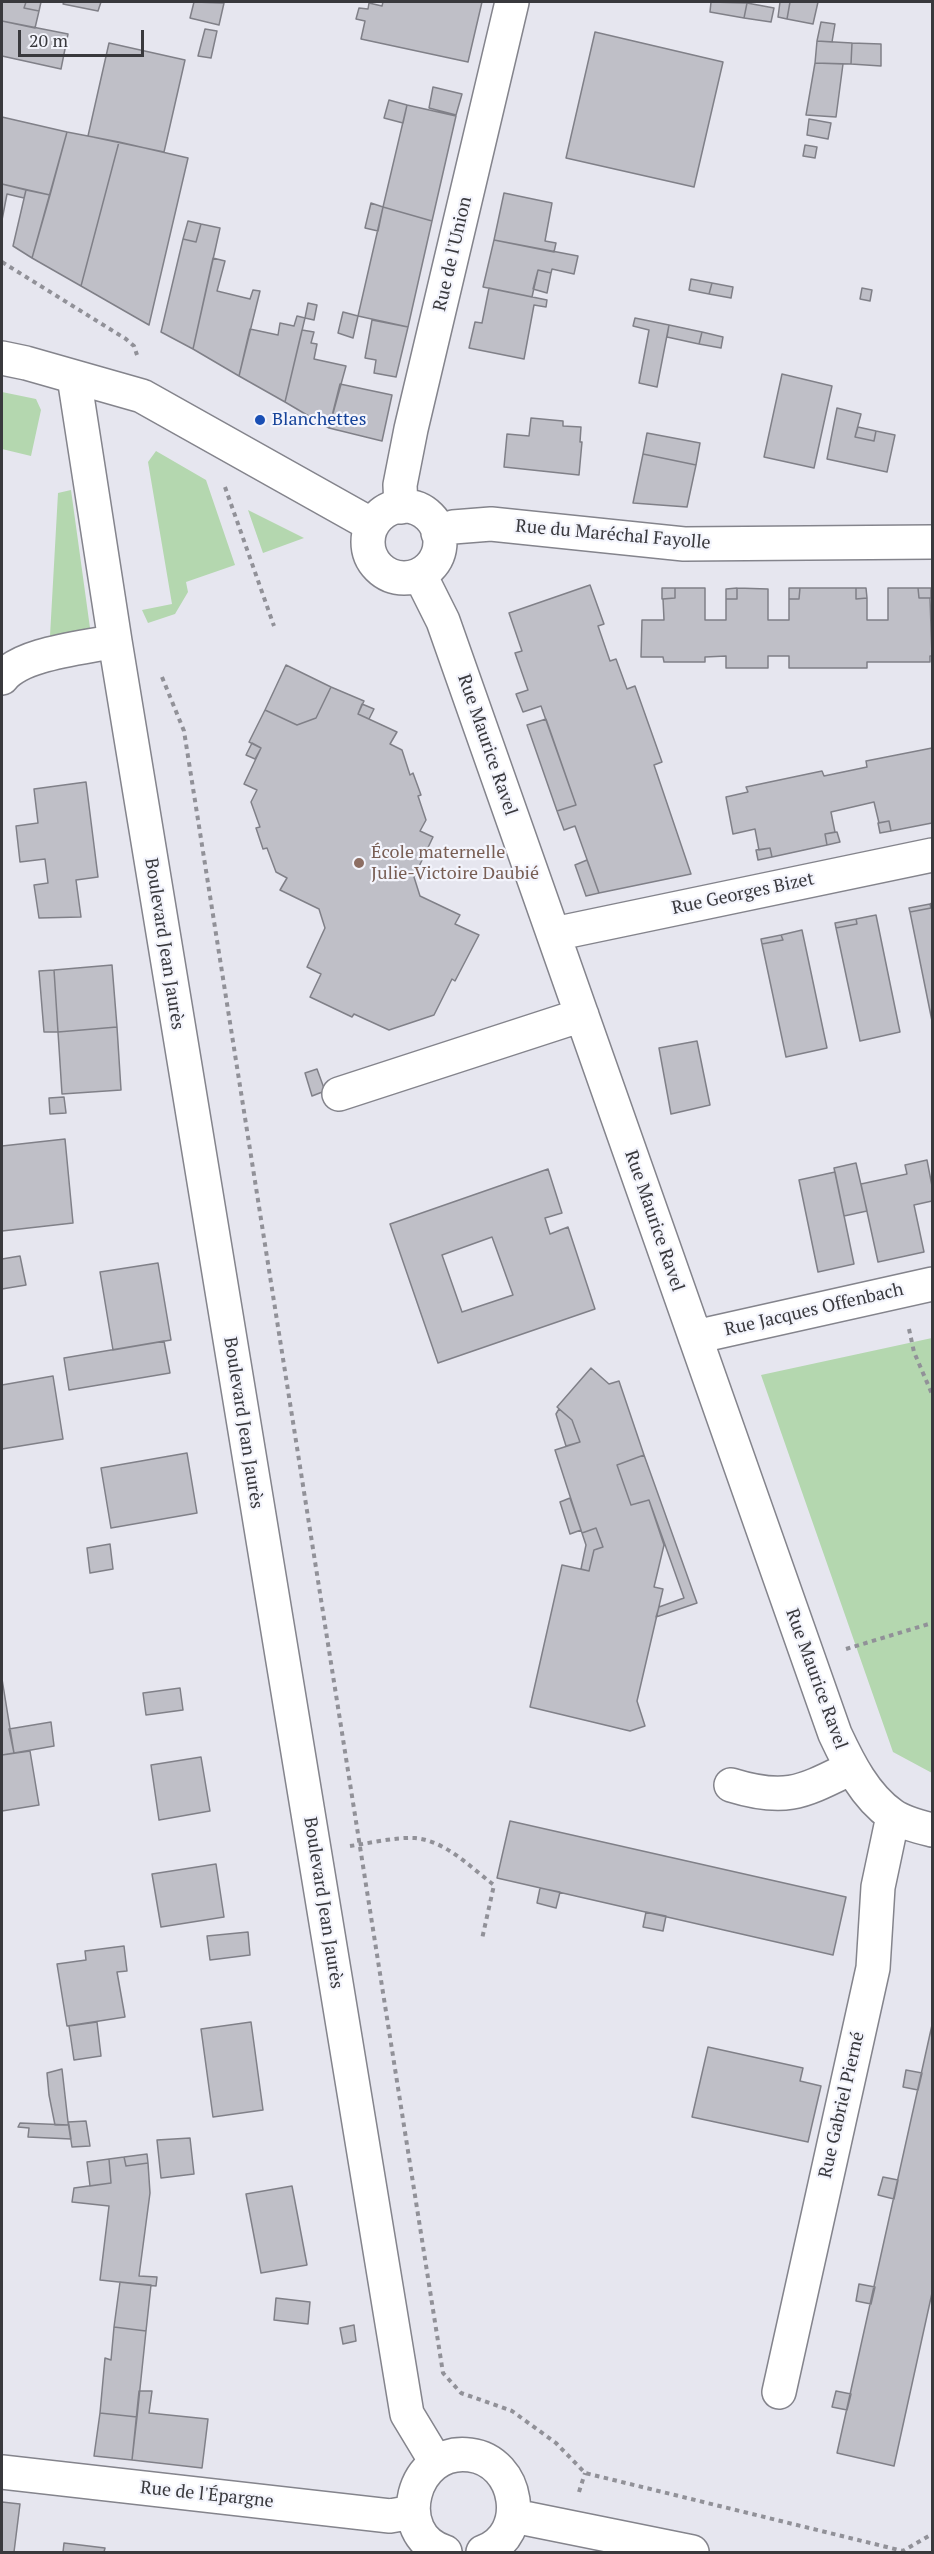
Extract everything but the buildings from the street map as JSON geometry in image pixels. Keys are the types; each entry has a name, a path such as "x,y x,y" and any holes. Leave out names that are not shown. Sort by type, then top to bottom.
{"street":[{"name":"Rue de l'Union","path":"401,507 400,485 411,429 512,2"},
{"path":"2,358 142,396 372,525"},
{"name":"Boulevard Jean Jaurès","path":"74,377 115,641 407,2414 436,2462"},
{"path":"401,507 413,508 424,513 433,522 438,533 439,545 436,557 429,568 410,578 390,576 375,564 368,546 372,525 379,516 390,509 401,507"},
{"name":"Rue du Maréchal Fayolle","path":"438,533 453,527 491,524 684,544 933,542"},
{"name":"Rue Maurice Ravel","path":"420,574 443,621 835,1734 851,1768 873,1797 893,1816 933,1830"},
{"path":"5,674 26,661 115,641"},
{"name":"Rue Georges Bizet","path":"554,934 933,855"},
{"path":"339,1094 582,1015"},
{"name":"Rue Jacques Offenbach","path":"695,1337 933,1284"},
{"path":"731,1785 760,1794 783,1794 805,1790 851,1768"},
{"name":"Rue Gabriel Pierné","path":"779,2392 873,1968 878,1887 893,1816"},
{"path":"445,2553 427,2541 417,2528 413,2512 413,2498 418,2483 436,2462 452,2456 469,2454 485,2459 500,2469 509,2482 514,2499 514,2516 508,2530 499,2542 483,2553"},
{"name":"Rue de l'Épargne","path":"2,2472 390,2516 413,2512"},
{"path":"514,2516 692,2553"}],"path":[{"path":"207,432 274,626"},
{"path":"158,669 184,731 443,2373 461,2393 512,2411 556,2443 585,2473 903,2551 933,2534"},
{"path":"899,1290 914,1352 933,1394"},
{"path":"808,1660 933,1623"},
{"path":"314,1851 414,1838 431,1842 459,1858 494,1885 482,1939"}],"green space":[{"path":"2,392 36,399 41,410 31,456 2,449"},
{"path":"156,451 206,480 235,565 186,582 188,592 175,614 148,623 142,610 172,604 148,462"},
{"path":"71,490 90,628 50,636 58,493"},
{"path":"248,510 304,538 263,553"},
{"path":"932,1338 932,1773 893,1752 761,1375"}],"place":[{"name":"Blanchettes","path":"260,420"},
{"name":"École maternelle Julie-Victoire Daubié","path":"359,863"}]}
